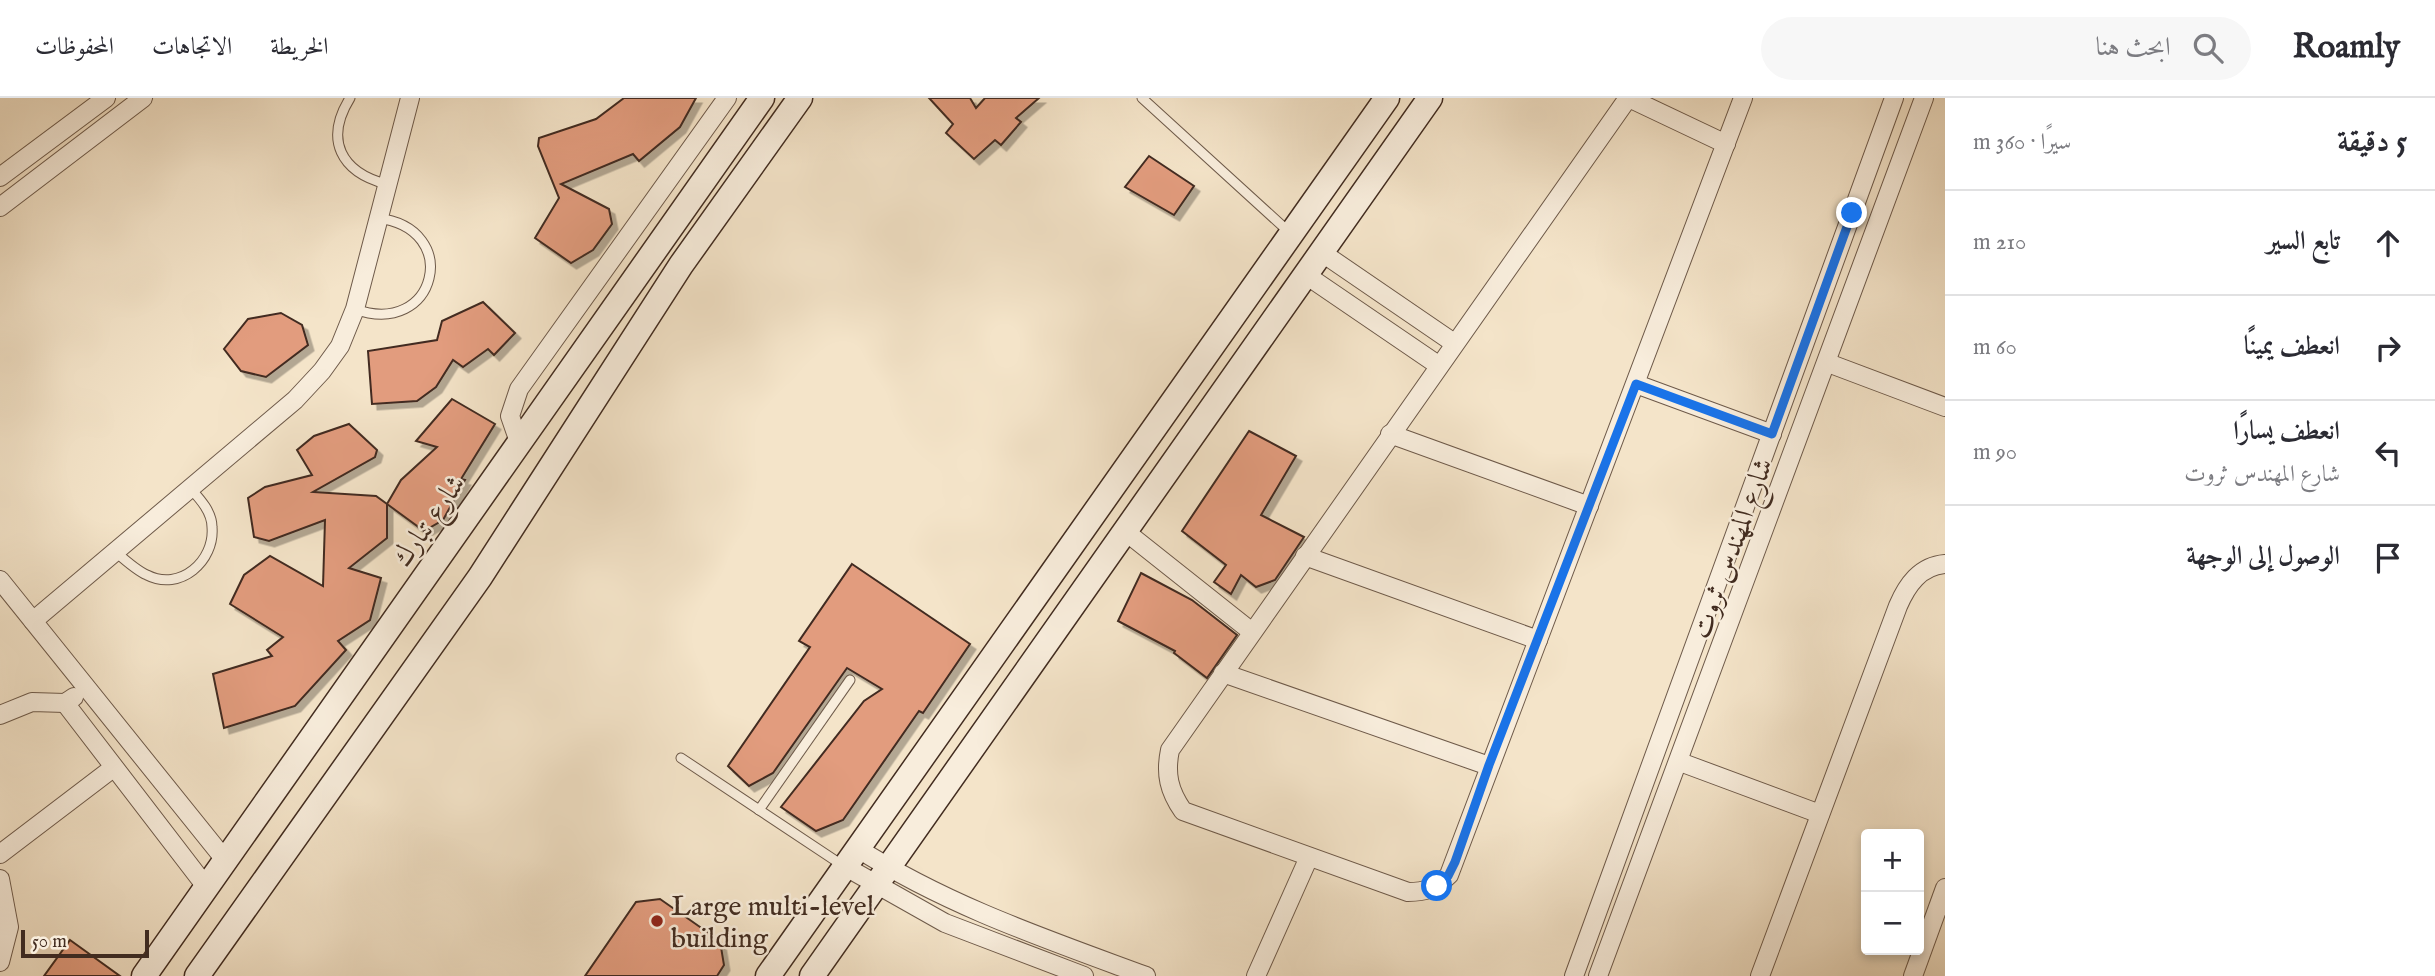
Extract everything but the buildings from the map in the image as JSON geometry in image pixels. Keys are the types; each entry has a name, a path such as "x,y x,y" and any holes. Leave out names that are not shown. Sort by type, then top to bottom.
{"street":[{"path":"0,177 106,98"},
{"path":"0,207 143,98"},
{"path":"33,621 295,400 322,371 340,346 355,310 410,98"},
{"path":"519,442 510,416 519,389 727,98"},
{"name":"شارع تبارك","path":"144,976 762,98"},
{"path":"197,976 480,577 681,265 800,98"},
{"path":"768,976 1387,98"},
{"path":"812,976 1430,98"},
{"path":"1726,145 1629,98 1438,365 1170,750 1167,766 1174,798 1183,811 1408,892 1423,892 1437,886 1448,876 1744,98"},
{"name":"شارع المهندس ثروت","path":"1574,976 1894,98"},
{"name":"شارع المهندس ثروت","path":"1598,976 1680,762 1924,98"},
{"path":"1321,252 1454,343"},
{"path":"1306,275 1438,365"},
{"path":"1828,363 1945,407"},
{"path":"1636,384 1772,434"},
{"path":"1788,389 1814,398"},
{"path":"1155,425 1185,448"},
{"path":"1390,434 1589,506"},
{"path":"1126,532 1252,632"},
{"path":"1305,556 1538,639"},
{"path":"1760,976 1906,587 1921,573 1945,564"},
{"path":"0,580 85,690 226,861"},
{"path":"1223,673 1489,765"},
{"path":"0,715 32,702 65,703 85,690"},
{"path":"65,703 207,888"},
{"path":"1680,762 1820,814"},
{"path":"0,854 113,768"},
{"path":"1256,976 1309,856"},
{"path":"851,857 882,876 945,923 1084,976"},
{"path":"882,876 1146,976"},
{"path":"0,879 9,928 0,962"},
{"path":"1913,976 1938,927 1945,888"}],"lane":[{"path":"349,98 338,119 337,142 346,163 364,178 386,184"},
{"path":"1142,98 1291,233"},
{"path":"355,310 375,317 396,315 414,305 427,289 431,268 428,248 416,231 398,220 377,218"},
{"path":"116,552 148,576 171,580 199,566 211,547 213,524 204,504 191,489"},
{"path":"760,810 850,680"},
{"path":"681,758 760,810 851,857"}],"place":[{"name":"Large multi-level building","path":"657,921"}],"route":[{"path":"1437,886 1448,876 1455,862 1489,765 1636,384 1772,434 1852,213"}]}
